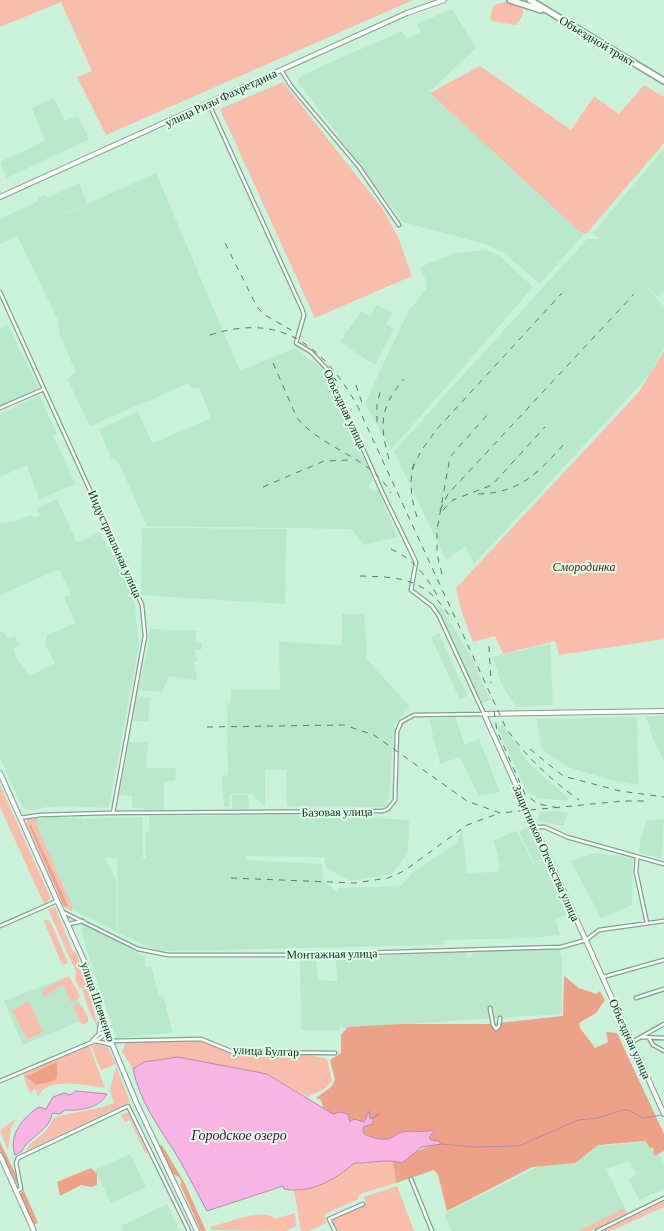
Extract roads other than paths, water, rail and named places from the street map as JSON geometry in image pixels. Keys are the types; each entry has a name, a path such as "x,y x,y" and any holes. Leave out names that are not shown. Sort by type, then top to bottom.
{"highway":[{"path":"510,0 551,14"},
{"name":"Объездной тракт","path":"530,0 664,81"}],"main road":[{"name":"улица Ризы Фахретдина","path":"0,197 408,13 444,0"},
{"name":"Базовая улица","path":"484,714 664,711"},
{"name":"Защитников Отечества улица","path":"484,714 609,991"},
{"name":"улица Шевченко","path":"0,773 89,970 111,1043 155,1144 197,1231"},
{"name":"Объездная улица","path":"609,991 664,1114"},
{"path":"0,1155 34,1231"}],"street":[{"path":"281,70 291,86 359,166 399,225"},
{"name":"Объездная улица","path":"209,104 302,309 304,315 296,343 311,352 328,370 383,494 416,562 411,590 432,606 439,616 484,714"},
{"name":"Индустриальная улица","path":"0,292 142,605 146,636 113,813"},
{"path":"0,408 44,389"},
{"name":"Базовая улица","path":"20,818 41,815 113,813 383,811 388,809 395,800 397,732 401,722 414,715 484,714"},
{"path":"534,827 545,827 567,837 664,864"},
{"path":"637,857 636,872 647,923"},
{"path":"0,926 58,901"},
{"name":"Монтажная улица","path":"63,912 138,948 168,955 296,955 568,946 586,940 599,930 664,921"},
{"path":"69,924 84,921"},
{"path":"603,977 664,960"},
{"path":"636,998 664,989"},
{"path":"490,1008 492,1025 496,1029 499,1026 500,1018"},
{"path":"99,1034 101,1012"},
{"path":"632,1042 664,1024"},
{"path":"90,1043 99,1034 107,1032"},
{"path":"0,1081 96,1041 107,1032"},
{"path":"640,1037 664,1038"},
{"path":"649,1038 653,1046 664,1051"},
{"name":"улица Булгар","path":"96,1041 111,1043 201,1039 233,1052 335,1053"},
{"path":"658,1100 664,1099"},
{"path":"16,1191 21,1189 16,1164 18,1158 128,1106 188,1231"},
{"path":"411,1179 432,1231"},
{"path":"597,1231 664,1198"},
{"path":"335,1231 330,1219 363,1204"}],"water":[{"name":"Городское озеро","path":"178,1057 267,1074 333,1114 340,1112 348,1114 350,1122 354,1119 364,1122 369,1111 370,1119 380,1114 373,1118 373,1124 363,1127 364,1134 372,1137 389,1139 401,1132 432,1130 434,1132 429,1137 431,1140 439,1141 441,1144 422,1147 402,1163 390,1161 354,1163 331,1180 313,1187 294,1190 284,1189 283,1186 207,1211 149,1111 133,1069 144,1062"},
{"path":"76,1091 107,1094 99,1103 89,1108 65,1110 60,1114 52,1113 48,1124 22,1151 15,1155 13,1148 15,1134 23,1121 39,1107 46,1109 53,1097 64,1093 70,1095"}],"waterway":[{"path":"441,1144 475,1147 519,1146 578,1120 597,1118 623,1110 629,1110 643,1118 662,1115"}],"railway":[{"path":"225,243 257,307 265,315 291,330"},
{"path":"412,469 421,451 437,429 562,293"},
{"path":"440,510 448,494 634,294"},
{"path":"210,335 235,329 258,328 278,331 297,339 314,350 344,384 357,405 506,728 539,767 579,800"},
{"path":"273,363 297,418 320,438 372,471 391,493"},
{"path":"389,459 384,436 384,416 390,398 404,379"},
{"path":"356,385 362,403"},
{"path":"377,422 377,403 381,389"},
{"path":"442,574 437,554 437,530 450,457 488,414"},
{"path":"443,510 453,500 492,485 545,427"},
{"path":"478,494 493,493 517,485 546,464 564,444"},
{"path":"263,487 324,461 349,460"},
{"path":"414,464 411,479 412,494 419,523"},
{"path":"391,549 412,562 428,580 437,595"},
{"path":"360,576 402,580 424,588 443,606 452,620"},
{"path":"489,646 491,683"},
{"path":"494,711 497,731 525,794 538,804 559,808"},
{"path":"207,727 344,725 374,735 467,801 500,813 623,801 649,801"},
{"path":"530,749 563,776 620,791 664,797"},
{"path":"231,878 355,883 388,878 404,871 467,825 500,813"}],"park label":[{"name":"Смородинка","path":"584,567"}]}
